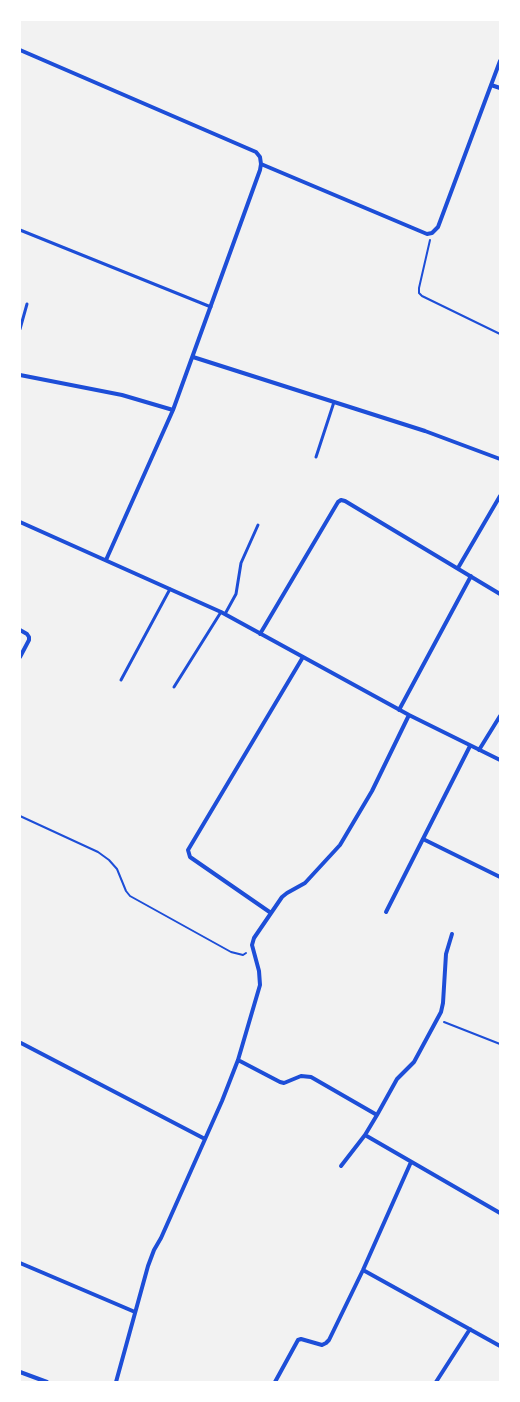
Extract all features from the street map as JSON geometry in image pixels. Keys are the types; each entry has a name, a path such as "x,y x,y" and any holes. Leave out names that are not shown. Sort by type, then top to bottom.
{"street":[{"path":"20,50 256,152 260,157 260,170 173,410 106,560"},
{"path":"261,164 427,234 432,234 438,227 500,61"},
{"path":"491,85 500,88"},
{"path":"192,357 425,431 500,459"},
{"path":"20,375 127,396 173,410"},
{"path":"458,568 500,496"},
{"path":"260,634 338,502 341,500 500,594"},
{"path":"20,522 223,613 408,715 500,760"},
{"path":"399,710 471,576"},
{"path":"20,630 29,637 29,640 20,657"},
{"path":"271,913 190,857 188,850 303,657"},
{"path":"116,1382 148,1266 154,1250 161,1238 222,1101 238,1060 260,985 259,972 252,945 254,938 282,897 305,883 340,845 372,791 408,715"},
{"path":"479,750 500,716"},
{"path":"386,912 470,746"},
{"path":"423,839 500,877"},
{"path":"341,1166 365,1135 397,1079 414,1062 438,1019 443,1003 446,954 452,934"},
{"path":"22,1044 205,1139"},
{"path":"238,1060 284,1083 301,1076 311,1077 377,1115"},
{"path":"365,1135 500,1213"},
{"path":"275,1382 298,1340 301,1339 322,1345 326,1344 329,1340 363,1270 411,1162"},
{"path":"20,1263 136,1312"},
{"path":"363,1270 500,1346"},
{"path":"436,1382 470,1329"},
{"path":"20,1372 46,1382"}],"lane":[{"path":"20,230 210,307"},
{"path":"20,329 27,304"},
{"path":"316,457 334,402"},
{"path":"174,688 236,594 241,563 258,525"},
{"path":"121,680 170,589"}],"path":[{"path":"432,234 419,292 422,296 500,334"},
{"path":"20,816 98,852 109,860 117,869 126,891 130,896 231,952 243,955 253,951"},
{"path":"438,1019 500,1044"}]}
